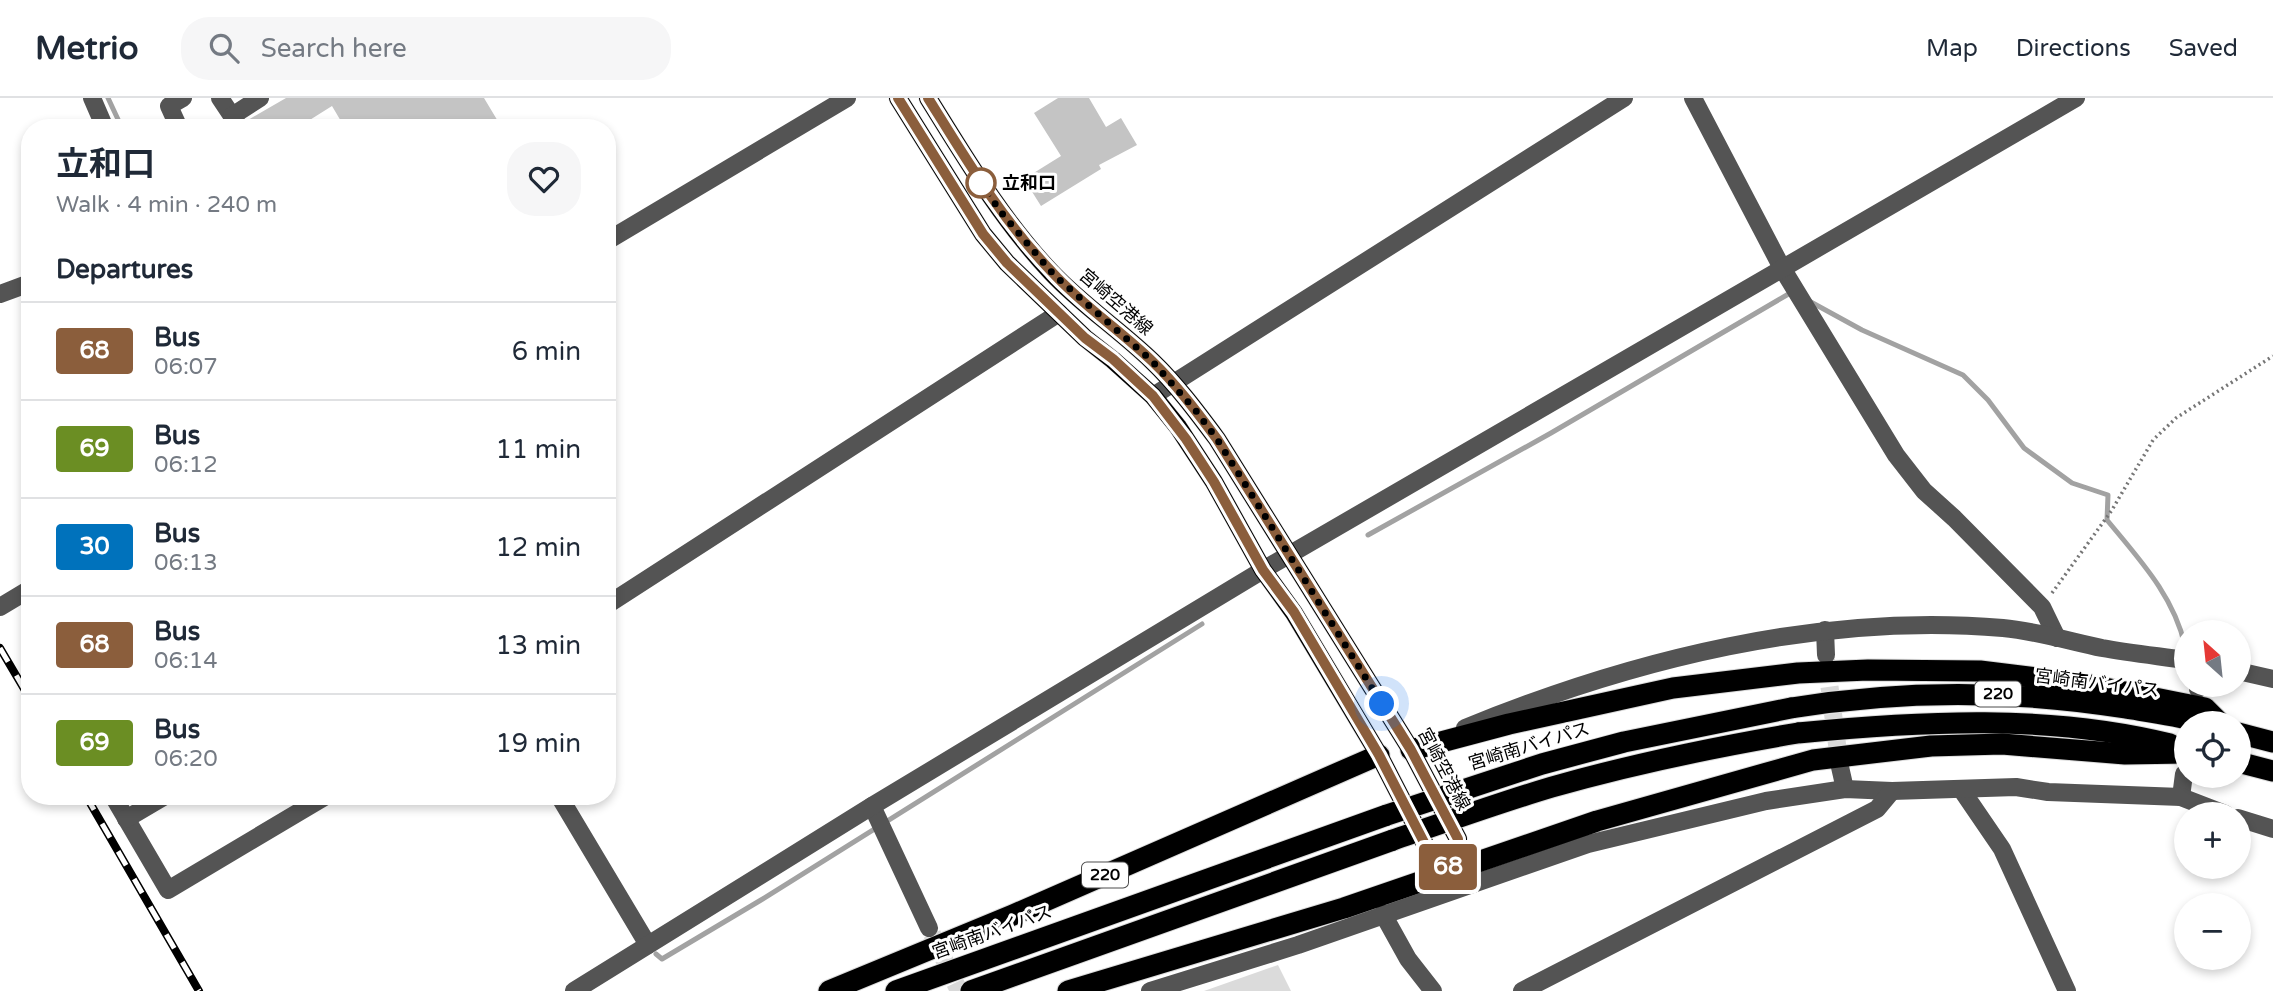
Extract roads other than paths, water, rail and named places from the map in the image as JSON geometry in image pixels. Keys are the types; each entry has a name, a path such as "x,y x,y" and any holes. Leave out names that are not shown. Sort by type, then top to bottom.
{"highway":[{"path":"1411,750 1510,724 1673,688 1798,673 1868,670 1980,671 2080,683 2205,708 2208,711"},
{"name":"宮崎南バイパス","path":"896,991 1387,815 1542,764 1707,724 1839,701 1999,694 2085,702 2174,718"},
{"name":"220","path":"971,991 1393,840 1551,788 1713,748 1798,733 1893,724 1999,722 2102,732 2174,755"},
{"path":"2251,736 2273,742"},
{"path":"1069,991 1265,933 1597,821 1813,760 1931,746 2002,744 2174,757"},
{"name":"220","path":"829,991 1026,909 1379,755"},
{"path":"2251,765 2273,771"}],"main road":[{"path":"898,98 983,234 1007,263 1153,396 1184,435 1214,482 1263,570 1294,612 1379,755 1429,852 1452,870"},
{"name":"宮崎空港線","path":"928,98 1000,211 1034,253 1054,275 1152,361 1217,439 1411,750 1458,839 1452,870"},
{"path":"1356,718 1382,704"}],"street":[{"path":"92,98 101,119"},
{"path":"175,119 169,106 183,98"},
{"path":"220,98 234,119"},
{"path":"239,119 260,98"},
{"path":"616,236 847,98"},
{"path":"1153,396 1624,98"},
{"path":"1693,98 1782,268 1903,464 1924,491 2042,607 2057,638"},
{"path":"574,991 872,806 1263,570 2076,98"},
{"path":"0,295 21,287"},
{"path":"616,599 1059,313"},
{"path":"1411,750 1536,699 1671,659 1825,630 1880,626 1992,628 2174,658"},
{"path":"1825,630 1826,655"},
{"path":"2251,674 2273,679"},
{"path":"1840,767 1845,789"},
{"path":"1150,991 1186,986 1383,914 1588,844 1766,801 1845,789 1892,791 2016,787 2048,792 2181,797 2194,802"},
{"path":"2181,797 2182,788"},
{"path":"1961,789 2002,849 2067,991"},
{"path":"1522,991 1877,809 1892,791"},
{"path":"118,805 168,890 311,805"},
{"path":"127,819 150,805"},
{"path":"564,805 648,945"},
{"path":"872,806 929,928"},
{"path":"2251,822 2273,829"},
{"path":"1383,914 1408,959 1433,991"}],"waterway":[{"path":"108,98 118,119"},
{"path":"1368,535 1551,433 1792,292"},
{"path":"1809,301 1862,330 1963,375 1988,400 2024,448 2072,483 2108,495 2107,520 2154,579 2177,620"},
{"path":"656,954 662,959 761,900 1202,624"}],"tunnel":[{"path":"1826,660 1840,767"},
{"path":"932,934 959,991"}],"railway":[{"path":"0,648 21,684"},
{"path":"91,805 199,991"}],"place":[{"name":"立和口","path":"981,183"}]}
